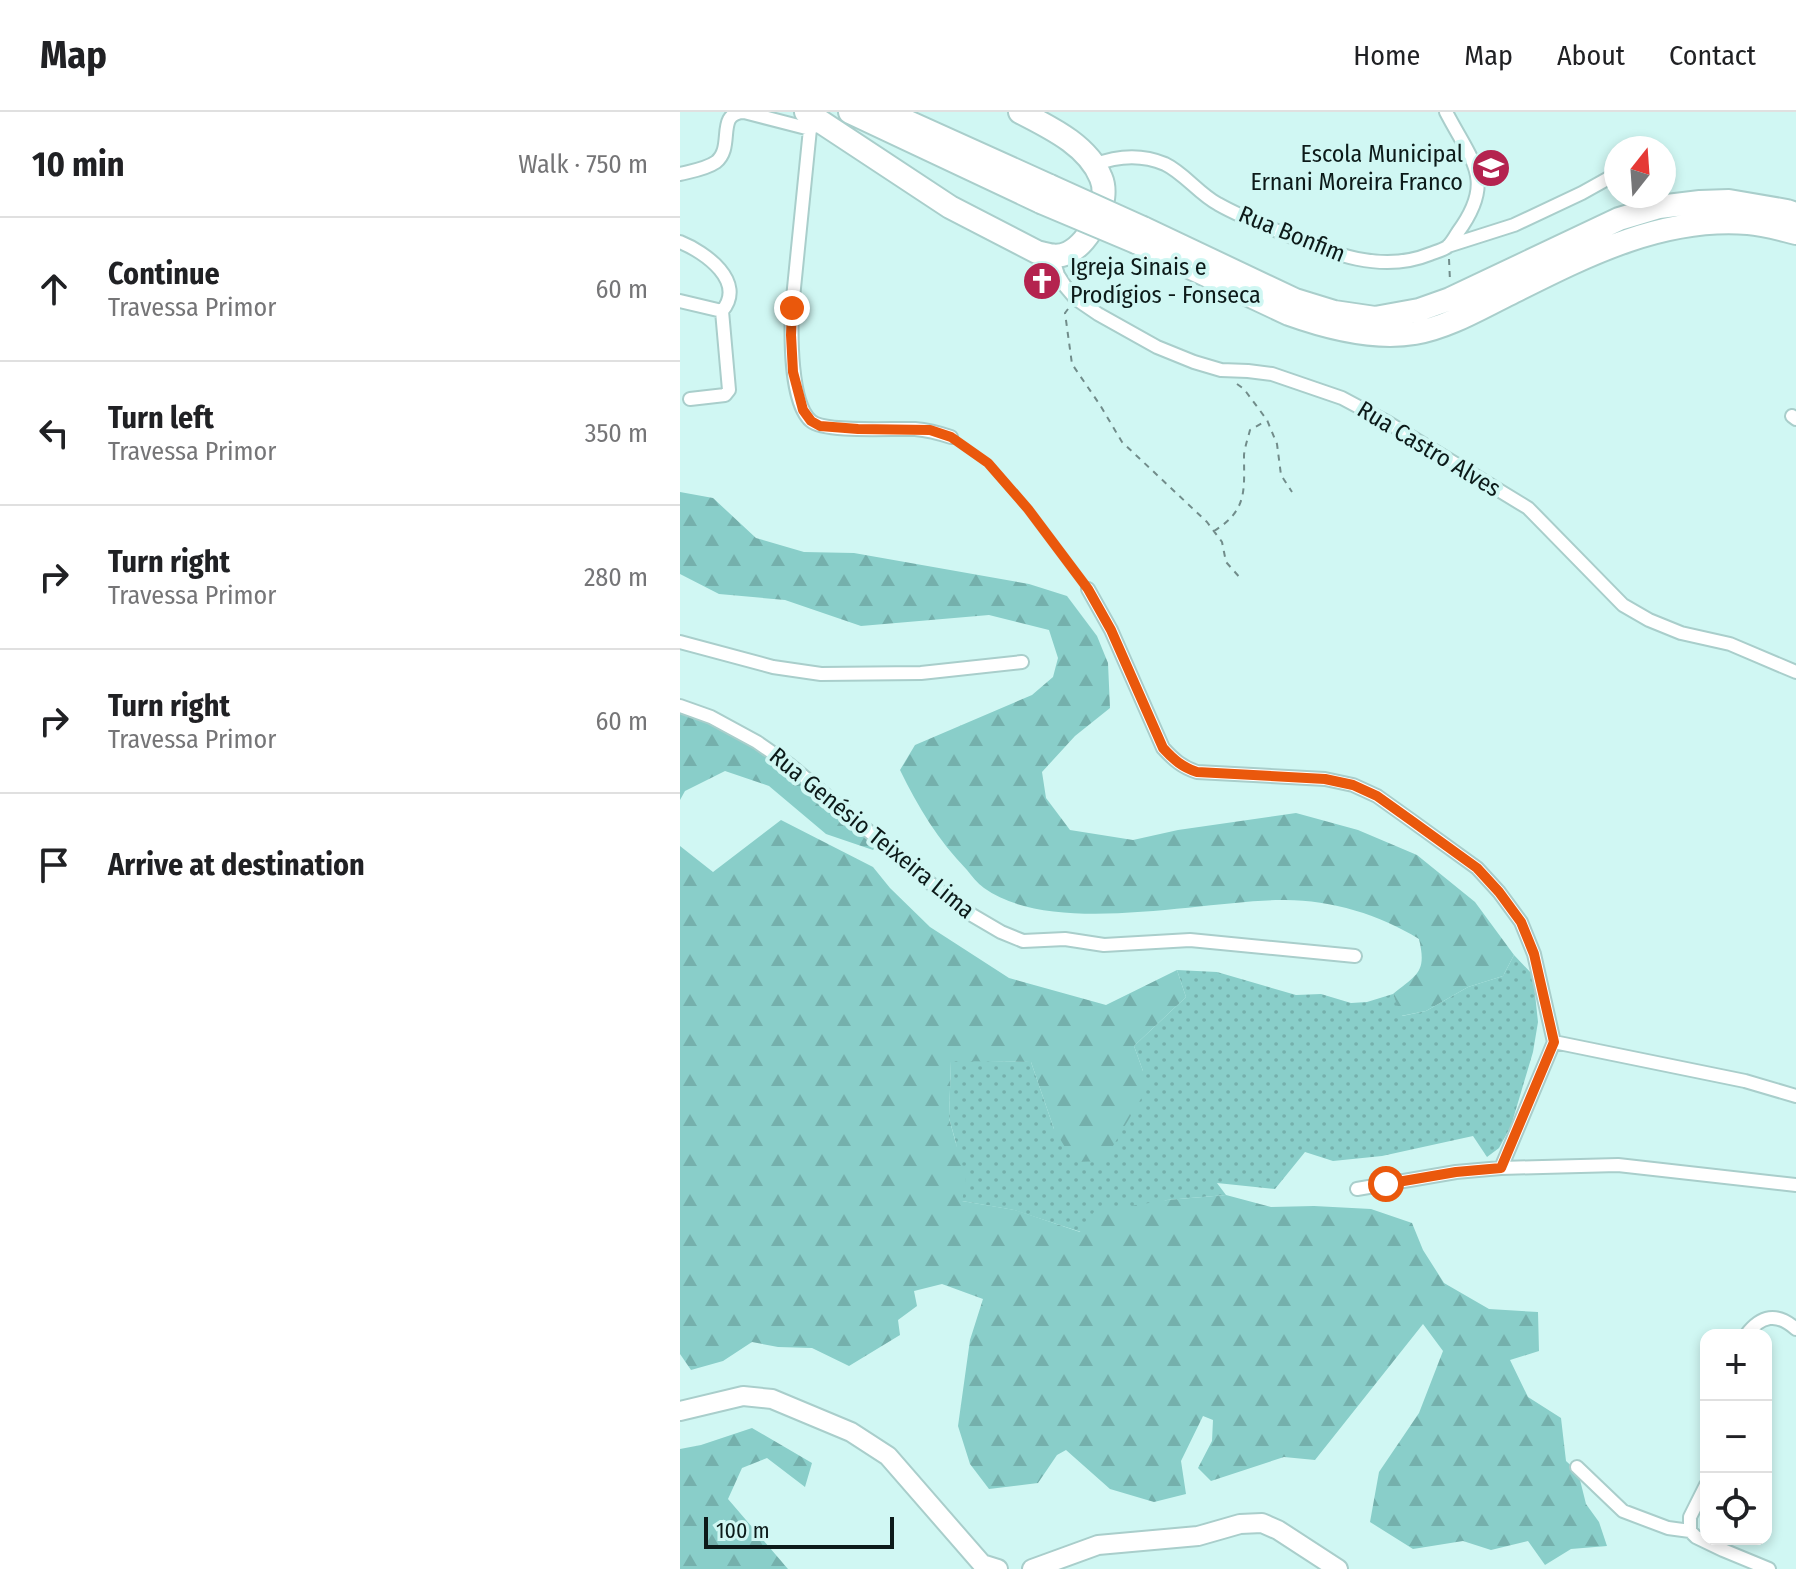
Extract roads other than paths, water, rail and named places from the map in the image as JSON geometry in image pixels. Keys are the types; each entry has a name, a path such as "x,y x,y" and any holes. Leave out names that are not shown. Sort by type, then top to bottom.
{"highway":[{"path":"850,112 1295,300 1334,312 1375,318 1419,310 1450,299 1619,219 1659,207 1729,201 1796,214"},
{"path":"886,112 1046,194"},
{"path":"813,121 950,207 1037,252 1052,256 1070,252 1079,246 1097,217 1104,191 1102,179 1084,153 1070,141 1020,112"},
{"path":"1140,235 1289,314 1372,335 1414,333 1450,323 1582,258 1631,238 1704,222 1750,223 1796,233"}],"street":[{"path":"680,174 708,167 718,161 727,143 728,120 737,112 813,121 791,335 793,372 803,410 811,421 820,426 930,430 951,437"},
{"path":"1446,112 1477,171 1480,186 1476,203 1466,222 1448,246"},
{"name":"Rua Bonfim","path":"1094,165 1114,157 1145,158 1167,165 1216,203 1301,241 1351,259 1392,263 1415,260 1514,225 1604,181"},
{"path":"680,242 716,264 726,276 731,293 722,311 729,390 725,395 690,399"},
{"name":"Rua Castro Alves","path":"1052,256 1058,275 1076,299 1157,347 1221,370 1272,374 1342,398 1528,508 1623,605 1681,633 1730,644 1796,672"},
{"path":"680,301 722,311"},
{"path":"1088,589 1111,630 1163,748 1184,768 1197,772 1325,779 1353,785 1377,796 1477,868 1521,922 1534,954 1554,1042 1501,1168"},
{"path":"680,642 773,667 821,674 921,673 1022,662"},
{"name":"Rua Genésio Teixeira Lima","path":"680,706 711,717 757,742 790,765 942,893 972,915 1023,941 1065,939 1104,945 1190,940 1355,956"},
{"path":"1554,1042 1745,1081 1796,1096"},
{"path":"1357,1189 1456,1172 1618,1165 1796,1185"},
{"path":"1750,1329 1755,1323 1772,1318 1784,1320 1796,1329"},
{"path":"680,1411 743,1396 772,1399 851,1432 888,1456 982,1564 998,1569"},
{"path":"1577,1467 1623,1511 1668,1528 1690,1531 1723,1550 1769,1569"},
{"path":"1690,1531 1690,1517 1700,1497"},
{"path":"1038,1568 1098,1545 1198,1536 1240,1524 1262,1523 1338,1569"}],"place":[{"name":"Escola Municipal Ernani Moreira Franco","path":"1491,168"},
{"name":"Igreja Sinais e Prodígios - Fonseca","path":"1042,281"}]}
